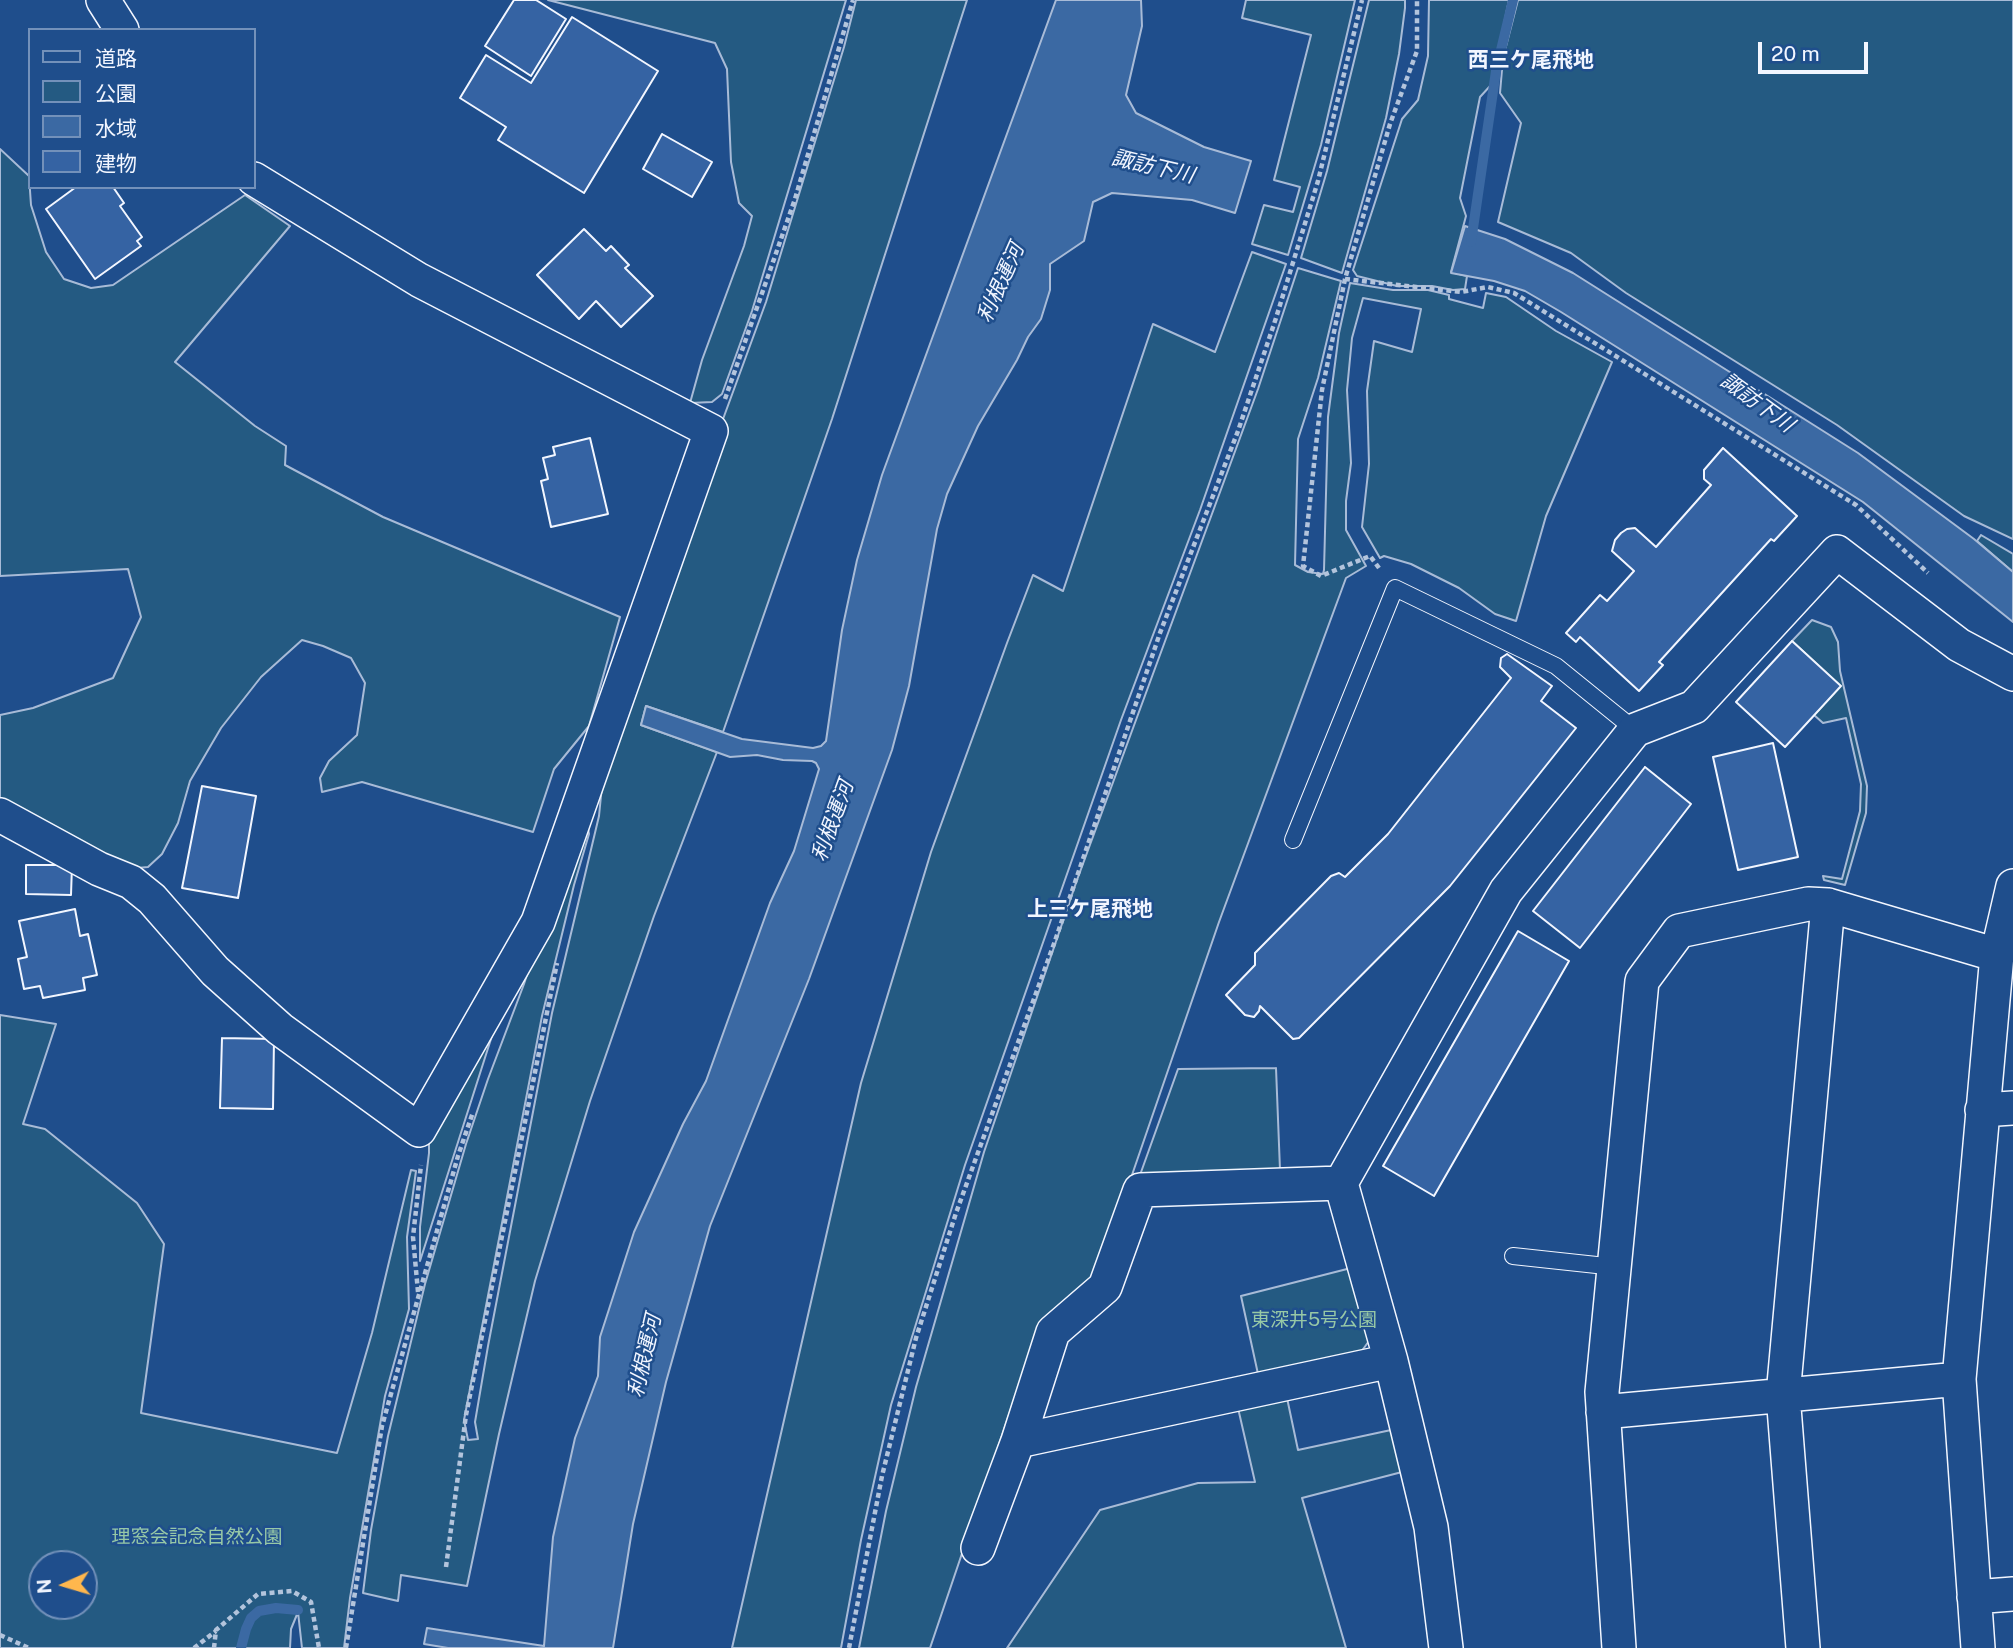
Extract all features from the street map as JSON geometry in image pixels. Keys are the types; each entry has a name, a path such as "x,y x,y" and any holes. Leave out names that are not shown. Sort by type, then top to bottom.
{"street":[{"path":"103,0 121,28"},
{"path":"0,815 99,869 131,882 152,899 215,971 279,1029 419,1130 538,922 711,431 419,280 256,180"},
{"path":"1446,1648 1431,1527 1391,1360 1341,1183 1506,891 1634,730 1694,707 1837,552 1959,645 2013,674"},
{"path":"1978,1648 1959,1379 1997,1109 1997,955 2013,886"},
{"path":"1619,1648 1602,1392 1642,981 1679,931 1808,904 1828,905 1997,955"},
{"path":"1803,1648 1783,1395 1828,905"},
{"path":"978,1549 1053,1332 1105,1287 1140,1191 1341,1183"},
{"path":"1017,1441 1391,1360"},
{"path":"1603,1412 1959,1379"},
{"path":"1974,1597 2013,1594"}],"lane":[{"path":"1293,840 1395,588 1556,666 1634,730"},
{"path":"1513,1256 1615,1267"}],"path":[{"path":"711,431 728,394 795,199 853,0"},
{"path":"849,1648 881,1476 916,1338 956,1213 1055,941 1160,633 1243,418 1318,181 1362,0"},
{"path":"1395,588 1370,556 1321,576 1303,566 1322,390 1345,279 1390,124 1417,51 1417,0"},
{"path":"1345,279 1461,292 1488,287 1514,293 1856,505 1936,580"},
{"path":"446,1567 466,1415 559,952"},
{"path":"346,1648 382,1426 458,1156 475,1105"},
{"path":"419,1130 422,1158 413,1237 419,1296"},
{"path":"194,1648 258,1594 292,1591 311,1602 319,1648"},
{"path":"214,1648 216,1630"},
{"path":"0,1635 29,1648"}],"green space":[{"path":"548,0 846,0 752,311 722,394 712,402 690,403 702,360 744,246 752,216 739,203 731,162 727,69 715,43"},
{"path":"856,0 967,0 832,419 723,732 646,706 641,725 717,752 654,916 590,1101 535,1281 467,1586 401,1575 398,1601 363,1593 388,1436 425,1284 466,1144 524,984 558,879 585,811 589,834 542,1016 464,1420 468,1440 478,1439 475,1422 488,1346 552,1013 599,816 607,735 766,302"},
{"path":"1246,0 1355,0 1321,145 1288,255 1252,244 1264,205 1293,212 1300,187 1274,180 1311,35 1242,18"},
{"path":"1369,0 1405,0 1405,8 1386,118 1342,273 1301,258 1327,171"},
{"path":"1429,0 1509,0 1491,85 1480,97 1460,198 1466,216 1451,272 1467,276 1465,289 1397,286 1357,276 1353,270 1402,119 1418,100 1428,56"},
{"path":"1518,0 2013,0 2013,539 1964,516 1837,425 1626,293 1571,253 1498,222 1521,123 1500,93 1503,58"},
{"path":"0,149 28,175 31,205 46,252 64,279 91,288 113,285 245,195 290,226 175,362 255,426 286,446 285,465 383,517 620,617 589,726 554,769 533,832 362,782 322,792 320,778 329,761 357,735 365,683 351,658 302,640 261,677 221,728 190,781 178,823 162,854 148,867 126,869 0,808 0,715 33,708 113,678 141,617 128,569 0,576"},
{"path":"1252,252 1286,264 1200,510 1121,720 965,1165 891,1405 861,1540 841,1648 732,1648 861,1083 931,852 1007,643 1033,575 1063,591 1153,324 1215,352"},
{"path":"1298,268 1341,281 1318,378 1298,439 1295,565 1308,572 1323,574 1324,570 1328,417 1339,333 1350,283 1393,290 1428,290 1483,308 1486,293 1506,297 1556,331 1612,362 1546,516 1516,621 1495,614 1459,588 1411,564 1384,556 1380,558 1362,527 1369,464 1367,391 1374,341 1412,352 1421,309 1363,298 1352,338 1347,390 1351,463 1346,501 1346,530 1366,566 1346,578 1219,922 1132,1175 1092,1279 1040,1323 930,1648 859,1648 886,1511 916,1387 984,1152 1077,880 1258,389"},
{"path":"1981,535 2013,554 2013,572 1977,541"},
{"path":"1812,620 1831,627 1838,642 1840,671 1867,786 1866,813 1845,885 1824,880 1823,876 1842,879 1860,811 1861,784 1846,718 1823,723 1814,715 1840,686 1792,641"},
{"name":"理窓会記念自然公園","path":"0,1015 56,1024 23,1124 45,1129 137,1203 164,1244 141,1413 337,1453 372,1333 411,1170 416,1171 407,1237 409,1309 385,1396 350,1598 344,1648 302,1648 298,1612 291,1629 290,1648 0,1648"},
{"path":"498,1017 420,1261 420,1227 429,1134"},
{"path":"1276,1068 1280,1170 1140,1175 1178,1069"},
{"name":"東深井5号公園","path":"1351,1268 1369,1341 1361,1352 1258,1374 1241,1296"},
{"path":"1287,1398 1298,1450 1391,1430 1402,1472 1302,1498 1346,1648 1007,1648 1100,1510 1198,1483 1255,1482 1238,1408"}],"water":[{"path":"1056,0 1141,0 1142,26 1126,95 1136,113 1204,147 1251,161 1235,213 1192,200 1112,193 1093,202 1084,241 1050,264 1050,290 1041,319 978,426 947,494 937,529 909,686 892,750 809,979 710,1226 666,1382 633,1524 613,1648 448,1648 424,1644 427,1628 544,1646 553,1537 575,1438 598,1376 600,1337 634,1232 683,1124 706,1081 770,903 794,851 819,769 812,761 783,760 757,755 730,757 641,725 646,706 742,739 813,748 826,741 842,630 857,560 882,475"},
{"name":"諏訪下川","path":"1465,226 1505,239 1573,273 1858,453 1974,539 2013,572 2013,622 1863,502 1561,312 1525,291 1494,281 1451,273"}],"building":[{"path":"514,0 536,0 566,19 531,76 485,46"},
{"path":"572,17 658,71 584,193 498,140 506,127 460,98 486,55 531,83"},
{"path":"662,134 712,162 692,197 643,169"},
{"path":"73,189 114,189 124,203 120,206 142,237 137,241 141,246 95,279 46,209"},
{"path":"584,229 606,251 611,246 629,265 625,268 653,296 621,327 596,301 579,319 537,275"},
{"path":"590,438 608,514 551,527 541,481 548,479 543,458 555,455 553,447"},
{"path":"1723,448 1797,516 1774,541 1771,539 1659,662 1663,665 1639,691 1580,637 1576,642 1566,633 1600,595 1607,601 1634,571 1612,551 1615,540 1627,529 1635,528 1656,547 1711,485 1704,479 1704,470"},
{"path":"1792,641 1841,686 1785,747 1736,702"},
{"path":"1507,654 1552,686 1541,701 1576,728 1450,886 1299,1038 1293,1039 1260,1006 1254,1017 1245,1015 1226,995 1255,965 1255,953 1331,876 1339,873 1345,877 1388,834 1511,678 1500,667 1501,658"},
{"path":"1773,743 1798,857 1738,870 1713,757"},
{"path":"1645,767 1691,804 1580,948 1533,911"},
{"path":"202,786 256,796 238,898 182,888"},
{"path":"26,865 72,865 71,895 26,894"},
{"path":"75,909 80,936 88,934 97,975 83,978 85,990 43,998 40,986 24,989 18,959 27,957 19,921"},
{"path":"1518,931 1569,961 1434,1196 1383,1166"},
{"path":"222,1038 274,1039 273,1109 220,1108"}],"waterway":[{"path":"1471,242 1496,71 1513,0"},
{"path":"241,1648 251,1618 259,1611 276,1608 298,1610"}],"district":[{"name":"西三ケ尾飛地","path":"1531,61"},
{"name":"上三ケ尾飛地","path":"1090,910"}],"water label":[{"name":"利根運河","path":"1001,283"},
{"name":"利根運河","path":"833,821"},
{"name":"利根運河","path":"645,1356"}]}
